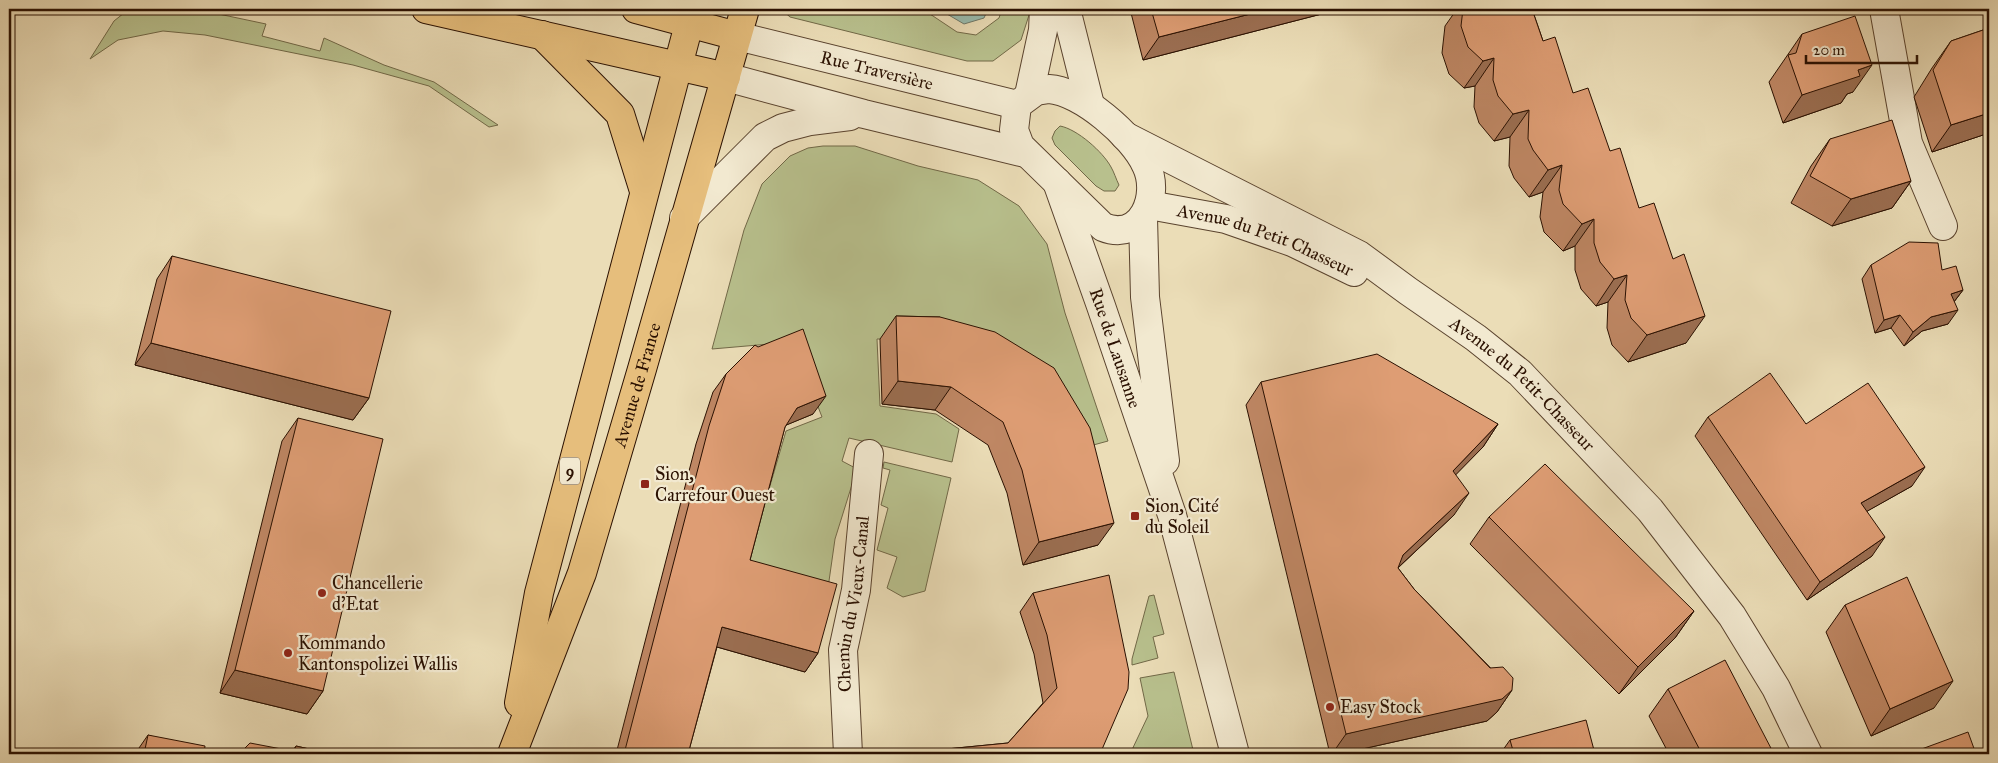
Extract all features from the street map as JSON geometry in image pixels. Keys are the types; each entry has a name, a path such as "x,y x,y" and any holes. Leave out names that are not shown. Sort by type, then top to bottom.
{"main road":[{"path":"426,9 726,77"},
{"path":"636,9 691,16 738,36"},
{"name":"Avenue de France","path":"511,754 582,572 745,9"},
{"name":"Avenue de France","path":"511,754 539,593 691,16"},
{"path":"542,35 620,114 644,191"}],"street":[{"path":"1044,9 1043,30 1014,130 1026,153 1103,228 1124,230 1135,226 1146,211"},
{"path":"1066,9 1090,105"},
{"path":"1884,9 1908,143 1943,226"},
{"name":"Rue Traversière","path":"738,36 1023,100"},
{"path":"726,77 864,114 1026,153"},
{"path":"1023,100 1042,90 1059,89 1090,105 1125,136"},
{"path":"684,218 765,137 783,128 810,120 864,114"},
{"name":"Rue de Lausanne","path":"1125,136 1146,165 1151,187 1146,211 1145,297 1172,515"},
{"name":"Avenue du Petit-Chasseur","path":"1125,136 1359,254 1476,338 1520,374 1650,510 1732,616 1776,688 1808,754"},
{"name":"Rue de Lausanne","path":"1057,182 1172,515 1235,754"},
{"name":"Avenue du Petit Chasseur","path":"1146,211 1226,219 1292,242 1351,270 1408,291"},
{"name":"Chemin du Vieux-Canal","path":"848,754 843,650 856,590 869,454"}],"green space":[{"path":"129,9 195,9 266,24 262,36 320,51 324,38 384,65 434,82 498,125 489,127 429,86 353,65 205,35 163,31 118,40 90,59 114,21"},
{"path":"781,9 889,9 927,12 957,32 976,35 999,18 1002,9 1029,9 1030,12 1021,40 993,61 967,61 790,17"},
{"path":"1060,126 1081,136 1102,155 1111,167 1119,185 1115,191 1104,191 1096,186 1055,145 1052,138"},
{"path":"855,146 918,166 978,180 1019,206 1047,244 1065,313 1108,441 1075,450 924,339 877,339 880,406 936,414 959,429 952,462 849,438 842,461 859,470 855,475 835,539 828,588 746,568 786,431 822,417 793,342 712,349 744,230 762,184 790,156 808,148"},
{"path":"884,462 951,478 925,591 903,597 887,588 897,557 877,550 888,508 881,505 890,470 883,468"},
{"path":"1154,595 1164,634 1153,637 1158,658 1132,665 1149,596"},
{"path":"1174,672 1194,754 1130,754 1148,716 1140,678"}],"water":[{"path":"945,9 988,9 984,18 964,24 947,14"}],"building":[{"path":"1151,9 1270,9 1159,37"},
{"path":"1463,9 1532,9 1543,41 1555,37 1573,93 1588,88 1610,151 1620,148 1639,208 1654,203 1673,259 1684,254 1705,316 1647,335 1631,318 1625,300 1627,275 1614,279 1600,262 1594,243 1594,219 1582,224 1563,204 1559,190 1562,165 1548,170 1533,150 1528,139 1529,110 1513,114 1498,96 1493,80 1494,58 1483,61 1468,47 1461,26"},
{"path":"1855,16 1872,65 1858,70 1860,76 1802,95 1788,55 1796,53 1802,34"},
{"path":"1989,28 1989,113 1951,125 1933,70 1951,41"},
{"path":"1892,120 1911,181 1851,199 1810,176 1830,139"},
{"path":"1909,242 1938,243 1942,270 1956,266 1963,290 1951,294 1958,310 1931,317 1913,332 1900,315 1884,320 1871,265"},
{"path":"172,256 391,311 369,398 151,343"},
{"path":"896,316 940,317 995,332 1054,368 1090,428 1114,523 1039,542 1022,470 1003,422 951,387 898,381"},
{"path":"803,329 826,396 797,408 785,427 750,560 837,584 818,653 722,627 688,754 624,754 709,426 726,374 755,345 758,347"},
{"path":"1377,354 1498,424 1453,471 1469,493 1403,555 1398,568 1414,589 1490,668 1503,667 1513,678 1512,690 1502,699 1346,734 1261,382"},
{"path":"1770,373 1806,424 1868,383 1925,467 1861,503 1885,537 1820,582 1708,417"},
{"path":"298,418 383,439 323,691 235,670"},
{"path":"1545,464 1694,611 1638,667 1489,517"},
{"path":"1109,575 1129,672 1128,689 1100,754 916,754 916,752 1008,743 1057,688 1047,635 1033,593"},
{"path":"1907,577 1953,681 1890,709 1845,605"},
{"path":"1725,660 1774,754 1702,754 1668,689"},
{"path":"1586,720 1595,754 1514,754 1510,740"},
{"path":"1968,732 1976,754 1908,754"},
{"path":"148,735 205,746 204,754 144,754"},
{"path":"250,743 292,751 291,754 240,754"},
{"path":"296,746 331,754 293,754"}],"place":[{"name":"Sion, Carrefour Ouest","path":"645,484"},
{"name":"Sion, Cité du Soleil","path":"1135,516"},
{"name":"Chancellerie d'Etat","path":"322,593"},
{"name":"Kommando Kantonspolizei Wallis","path":"288,653"},
{"name":"Easy Stock","path":"1330,707"}]}
